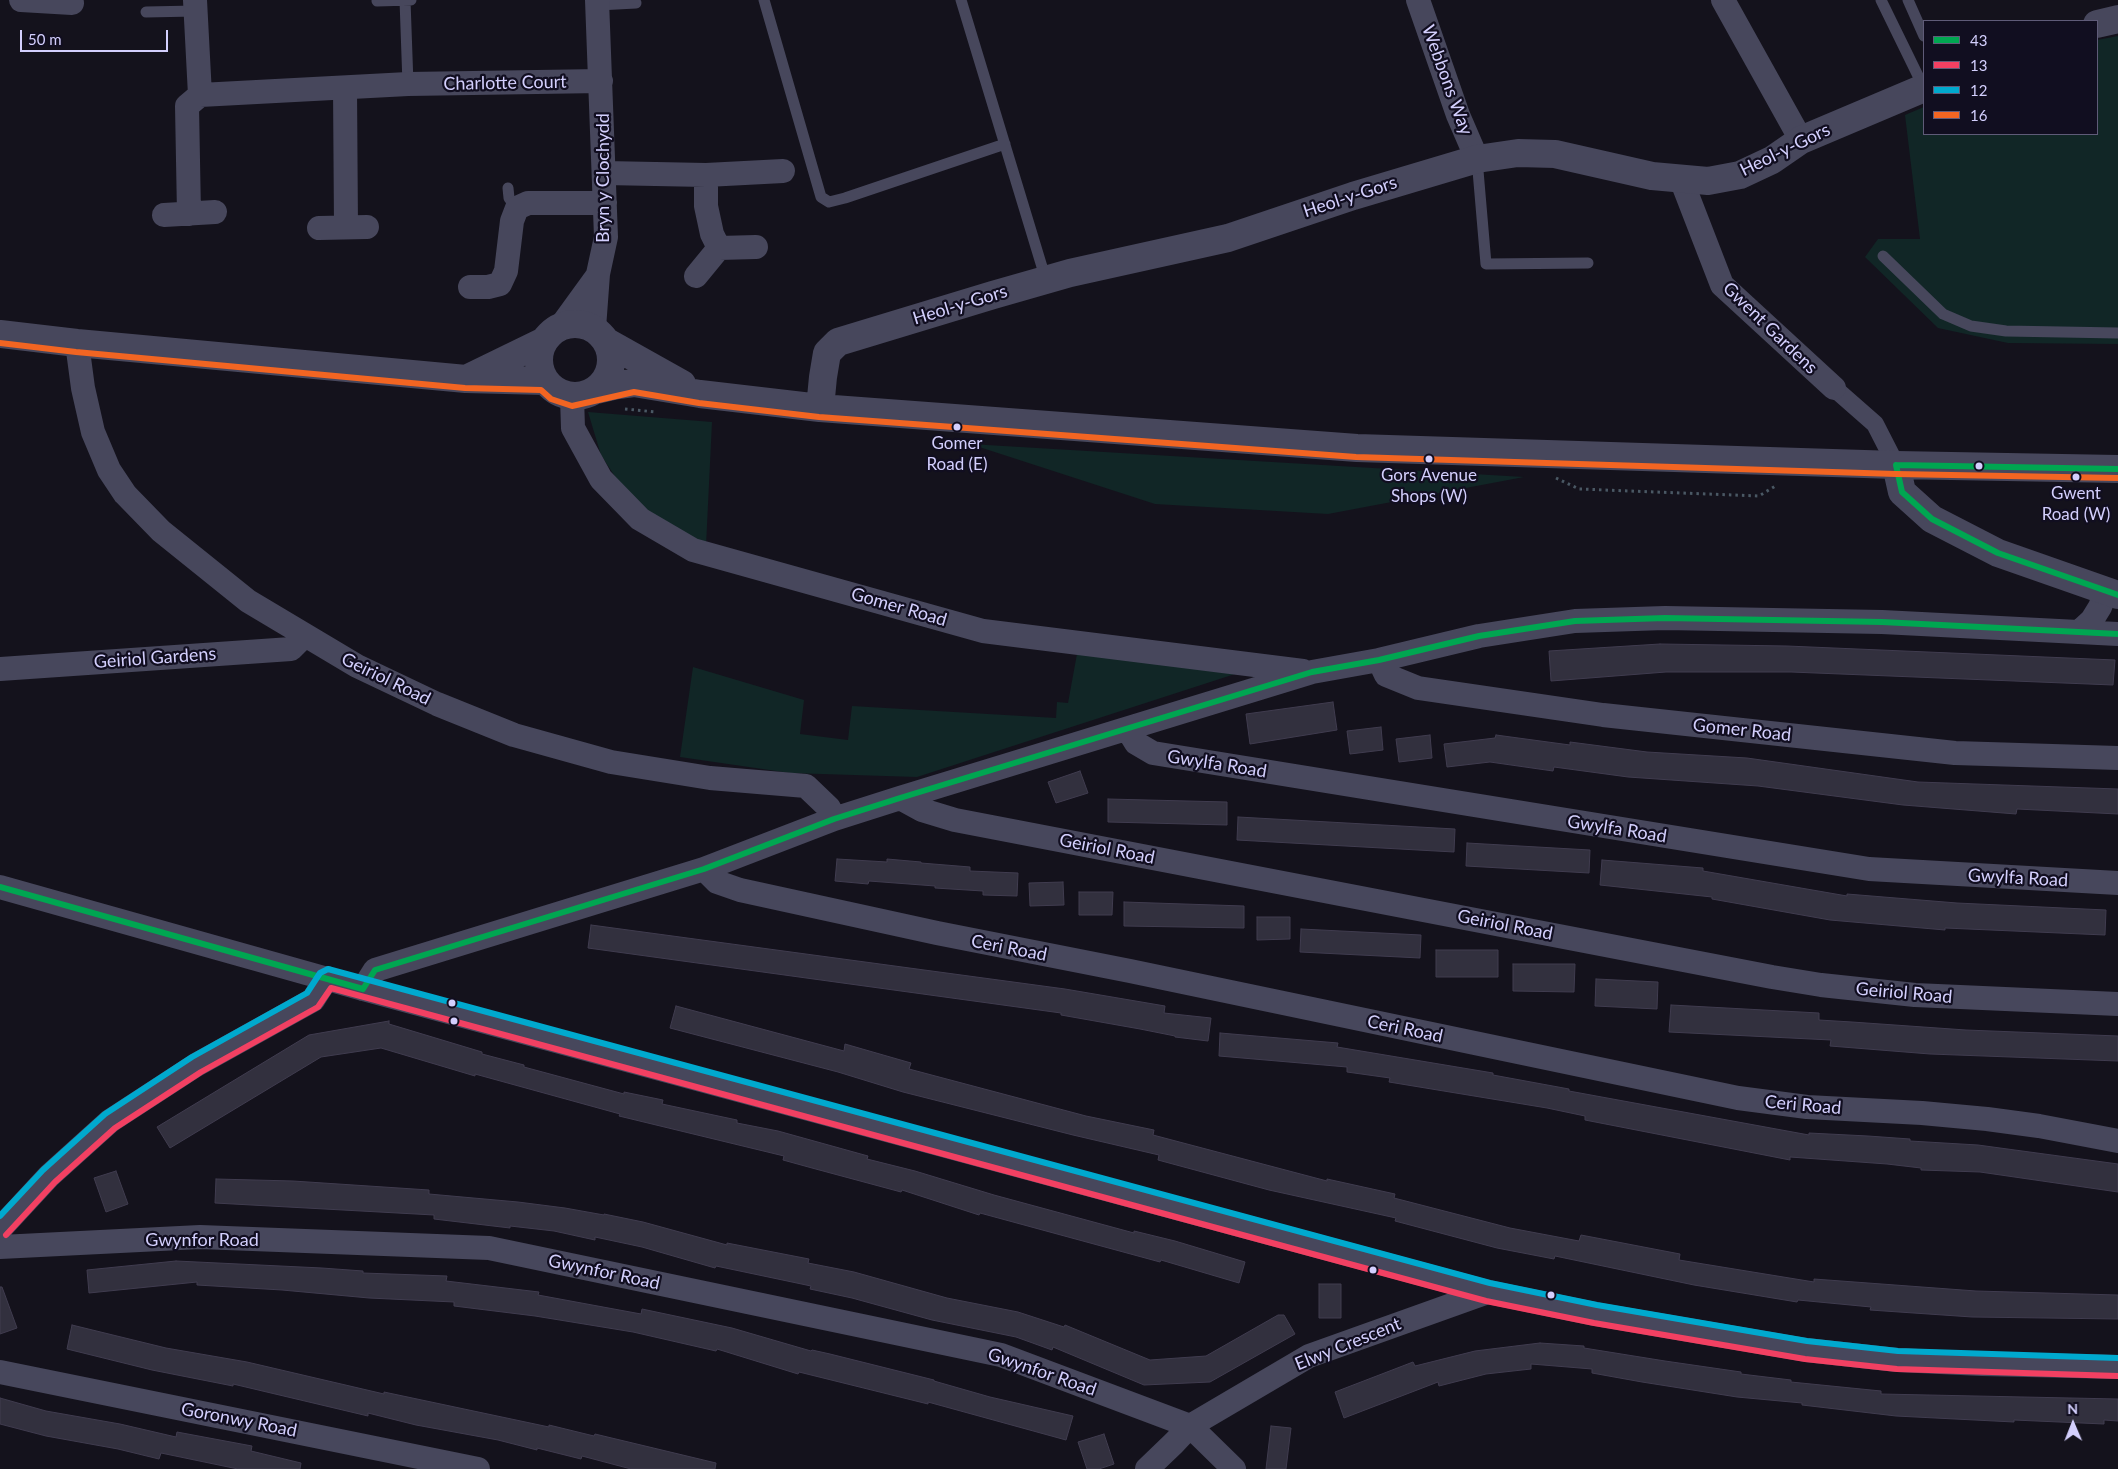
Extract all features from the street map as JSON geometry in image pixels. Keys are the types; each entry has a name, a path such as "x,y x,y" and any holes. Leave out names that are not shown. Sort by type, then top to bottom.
{"street":[{"path":"29,0 72,3"},
{"name":"Webbons Way","path":"1418,0 1458,115 1477,159"},
{"path":"1723,0 1801,140"},
{"name":"Bryn y Clochydd","path":"597,3 602,81 606,237 598,274"},
{"path":"189,214 187,106 200,95 195,6"},
{"path":"2098,24 2118,19"},
{"name":"Charlotte Court","path":"200,95 408,84 602,81"},
{"path":"319,228 356,227 345,88"},
{"name":"Heol-y-Gors","path":"820,408 827,353 838,342 1046,280 1228,238 1353,196 1477,159 1518,153 1555,154 1652,176 1708,181 1740,175 1772,160 1801,140 1923,88"},
{"path":"605,173 706,175 783,170"},
{"path":"706,175 706,206 712,234 719,248"},
{"name":"Gwent Gardens","path":"1682,179 1722,285 1834,388"},
{"path":"470,287 488,287 500,284 506,271 513,198 528,203 605,203"},
{"path":"164,215 215,212"},
{"path":"696,276 719,248 756,247"},
{"path":"598,274 553,334 538,359 545,381 555,391 572,397 586,396 598,390 618,385 634,384 820,408 1357,448 1896,465 2118,468"},
{"path":"598,274 600,335 612,354 611,369 606,381 598,390"},
{"path":"466,379 574,324 600,335 700,394"},
{"path":"0,334 76,343 466,379 545,381"},
{"name":"Geiriol Road","path":"76,343 83,388 93,432 109,470 125,494 161,532 248,601 357,666 428,700 514,735 610,762 710,778 806,786 829,808 834,819"},
{"path":"1834,388 1875,424 1896,465 1902,492 1932,519 1998,553 2112,593 2092,620 2079,632"},
{"name":"Gomer Road","path":"572,397 574,428 602,479 640,519 693,550 983,630 1312,672"},
{"path":"363,989 375,970 704,869 834,819 900,798 1128,730 1312,672 1379,660 1479,636 1575,621 1665,618 1882,622 2118,634"},
{"name":"Geiriol Gardens","path":"0,669 291,648 304,636"},
{"name":"Gomer Road","path":"1379,660 1386,675 1418,688 1604,715 1955,753 2118,758"},
{"name":"Gwylfa Road","path":"1128,730 1136,743 1153,753 1842,865 1878,870 2118,883"},
{"name":"Geiriol Road","path":"900,798 922,810 955,820 1772,977 1915,995 2118,1004"},
{"name":"Ceri Road","path":"704,869 717,882 740,890 937,933 1738,1098 1807,1107 1922,1113 1987,1119 2039,1126 2118,1141"},
{"path":"3,893 327,978 1488,1292 1595,1314 1806,1350 1897,1360 2118,1367"},
{"path":"0,1229 49,1176 110,1121 196,1065 314,1000 327,978"},
{"name":"Gwynfor Road","path":"0,1247 200,1237 488,1248 1001,1355 1190,1426"},
{"name":"Elwy Crescent","path":"1146,1469 1190,1426 1309,1356 1488,1292"},
{"name":"Goronwy Road","path":"0,1372 478,1469"},
{"path":"1190,1426 1234,1469"}],"lane":[{"path":"405,0 408,84"},
{"path":"377,1 411,0"},
{"path":"764,0 821,197 829,202 1005,144"},
{"path":"961,0 1046,280"},
{"path":"1882,0 1923,86"},
{"path":"1908,0 1923,34"},
{"path":"597,3 636,3"},
{"path":"146,12 195,6"},
{"path":"1477,159 1486,264 1588,263"},
{"path":"1883,256 1943,314 1972,326 2006,331 2118,333"}],"green space":[{"path":"2118,36 2118,344 2008,343 1938,328 1865,257 1878,239 1920,239 1905,115 1923,107 1923,135 2098,135 2098,40"},
{"path":"588,412 712,422 706,546 664,524 627,495 601,455"},
{"path":"970,444 1524,477 1328,514 1155,504"},
{"path":"1077,654 1235,674 917,777 790,773 680,757 693,667 804,700 800,734 848,740 852,706 1056,718 1057,702 1068,703"}],"building":[{"path":"1660,644 1787,646 2115,660 2113,685 1791,672 1666,672 1551,681 1549,651"},
{"path":"1333,702 1337,730 1250,744 1246,714"},
{"path":"1381,727 1383,750 1350,754 1347,731"},
{"path":"1430,735 1432,758 1399,762 1396,739"},
{"path":"1496,735 1570,745 1570,742 1647,752 1747,758 1918,782 2118,789 2118,814 2017,809 2016,814 1903,805 1758,786 1628,777 1554,767 1553,771 1490,762 1447,767 1444,744 1495,738"},
{"path":"1080,771 1088,793 1056,803 1048,782"},
{"path":"1108,799 1227,802 1227,825 1108,822"},
{"path":"1238,817 1455,829 1454,852 1237,840"},
{"path":"1467,843 1590,850 1589,873 1466,866"},
{"path":"837,859 887,862 887,859 970,867 970,871 1018,873 1017,896 983,895 983,891 935,888 935,886 869,881 868,884 835,881"},
{"path":"1602,860 1703,868 1703,871 1847,896 1847,894 1957,903 2106,910 2105,935 1945,928 1945,930 1830,920 1712,899 1712,897 1600,885"},
{"path":"1063,882 1064,905 1030,906 1029,883"},
{"path":"1079,892 1113,892 1112,915 1079,915"},
{"path":"1124,902 1244,906 1244,928 1124,926"},
{"path":"1257,917 1290,917 1290,939 1257,940"},
{"path":"591,925 1065,989 1165,1006 1164,1013 1211,1018 1208,1041 1175,1037 1061,1015 1061,1013 588,948"},
{"path":"1301,929 1421,935 1420,958 1300,952"},
{"path":"1436,950 1498,950 1498,977 1436,977"},
{"path":"1513,964 1575,964 1574,992 1513,991"},
{"path":"1596,979 1658,982 1657,1009 1595,1006"},
{"path":"1671,1005 1819,1013 1819,1020 1966,1030 2118,1036 2118,1061 1930,1054 1830,1046 1831,1040 1669,1032"},
{"path":"676,1006 844,1051 845,1044 911,1063 909,1069 1086,1116 1154,1130 1153,1135 1327,1181 1327,1179 1395,1194 1394,1198 1510,1228 1579,1241 1581,1235 1680,1254 1679,1260 1814,1282 1814,1279 1976,1291 2118,1295 2118,1319 1972,1317 1870,1310 1871,1307 1798,1300 1797,1302 1694,1285 1555,1256 1554,1259 1497,1248 1395,1221 1396,1218 1269,1190 1158,1160 1159,1155 903,1092 838,1072 670,1028"},
{"path":"389,1021 389,1024 482,1052 482,1054 524,1065 524,1067 624,1094 624,1092 663,1100 662,1104 737,1120 737,1123 778,1131 868,1156 867,1159 915,1171 994,1195 1134,1233 1134,1231 1175,1241 1245,1262 1239,1283 1161,1260 1160,1262 980,1213 979,1215 902,1190 901,1192 783,1160 784,1156 619,1116 620,1114 475,1074 475,1076 381,1048 321,1057 170,1148 157,1127 309,1035"},
{"path":"1220,1033 1338,1043 1337,1047 1493,1073 1493,1075 1569,1089 1569,1091 1809,1135 1809,1133 1868,1136 1910,1139 1910,1141 1978,1145 2118,1164 2118,1192 1980,1172 1921,1170 1921,1168 1887,1164 1790,1157 1790,1160 1585,1120 1585,1116 1547,1108 1389,1082 1390,1078 1347,1072 1347,1067 1219,1056"},
{"path":"116,1171 128,1204 106,1212 94,1178"},
{"path":"216,1179 293,1181 429,1190 429,1194 518,1202 604,1214 643,1222 727,1245 727,1243 809,1259 808,1263 854,1272 947,1298 1018,1312 1064,1327 1065,1325 1150,1360 1206,1356 1278,1315 1284,1315 1295,1334 1210,1382 1144,1385 1053,1347 1052,1350 1016,1337 932,1320 852,1298 810,1289 811,1286 716,1266 715,1268 642,1247 595,1237 595,1240 554,1231 434,1219 434,1215 215,1203"},
{"path":"176,1261 322,1268 363,1271 363,1273 447,1276 446,1281 539,1292 538,1295 641,1314 642,1309 732,1328 811,1351 830,1354 934,1380 990,1397 1073,1416 1066,1440 928,1402 928,1404 799,1372 798,1374 717,1349 716,1351 633,1332 535,1316 454,1306 454,1302 369,1298 197,1285 197,1282 89,1293 87,1270"},
{"path":"1319,1284 1341,1284 1341,1318 1319,1318"},
{"path":"0,1287 2,1287 17,1328 0,1334"},
{"path":"72,1325 166,1348 247,1362 384,1394 384,1392 549,1427 549,1425 594,1436 595,1434 716,1463 715,1469 631,1469 582,1456 581,1459 537,1448 537,1450 498,1440 416,1425 368,1413 368,1416 233,1384 233,1386 152,1370 67,1349"},
{"path":"1540,1343 1584,1346 1584,1348 1741,1372 1741,1374 1791,1380 1791,1382 1881,1391 1881,1394 2118,1399 2118,1421 2104,1420 2104,1424 2014,1420 2014,1422 1896,1416 1802,1405 1802,1403 1737,1397 1592,1373 1592,1369 1531,1364 1531,1369 1486,1374 1439,1386 1438,1382 1344,1418 1335,1392 1413,1362 1415,1366 1475,1351"},
{"path":"0,1398 46,1411 120,1424 176,1437 177,1432 252,1446 251,1451 301,1463 300,1469 238,1469 161,1453 159,1459 118,1449 46,1436 0,1424"},
{"path":"1271,1426 1291,1428 1286,1469 1266,1469"},
{"path":"1104,1434 1114,1464 1099,1469 1087,1469 1078,1442"}],"transit line":[{"name":"16","path":"0,343 76,352 465,388 541,390 551,399 572,406 634,392 699,403 819,417 1356,457 1896,474 2118,478"},
{"name":"43","path":"1896,465 1902,492 1932,519 1998,553 2118,595"},
{"name":"43","path":"1896,465 2118,469"},
{"name":"43","path":"363,989 375,970 704,869 834,819 900,798 1312,672 1379,660 1479,636 1575,621 1665,618 1882,622 2118,634"},
{"name":"43","path":"0,887 363,989"},
{"name":"12","path":"0,1216 43,1170 105,1114 192,1057 307,993 320,973 328,969 1490,1283 1597,1305 1807,1341 1898,1351 2118,1358"},
{"name":"13","path":"6,1235 55,1182 115,1128 201,1072 318,1007 331,988 1486,1301 1594,1323 1805,1359 1897,1369 2118,1376"}],"place":[{"name":"Gomer Road (E)","path":"957,427"},
{"name":"Gors Avenue Shops (W)","path":"1429,459"},
{"name":"Gwent Road (W)","path":"2076,477"}]}
